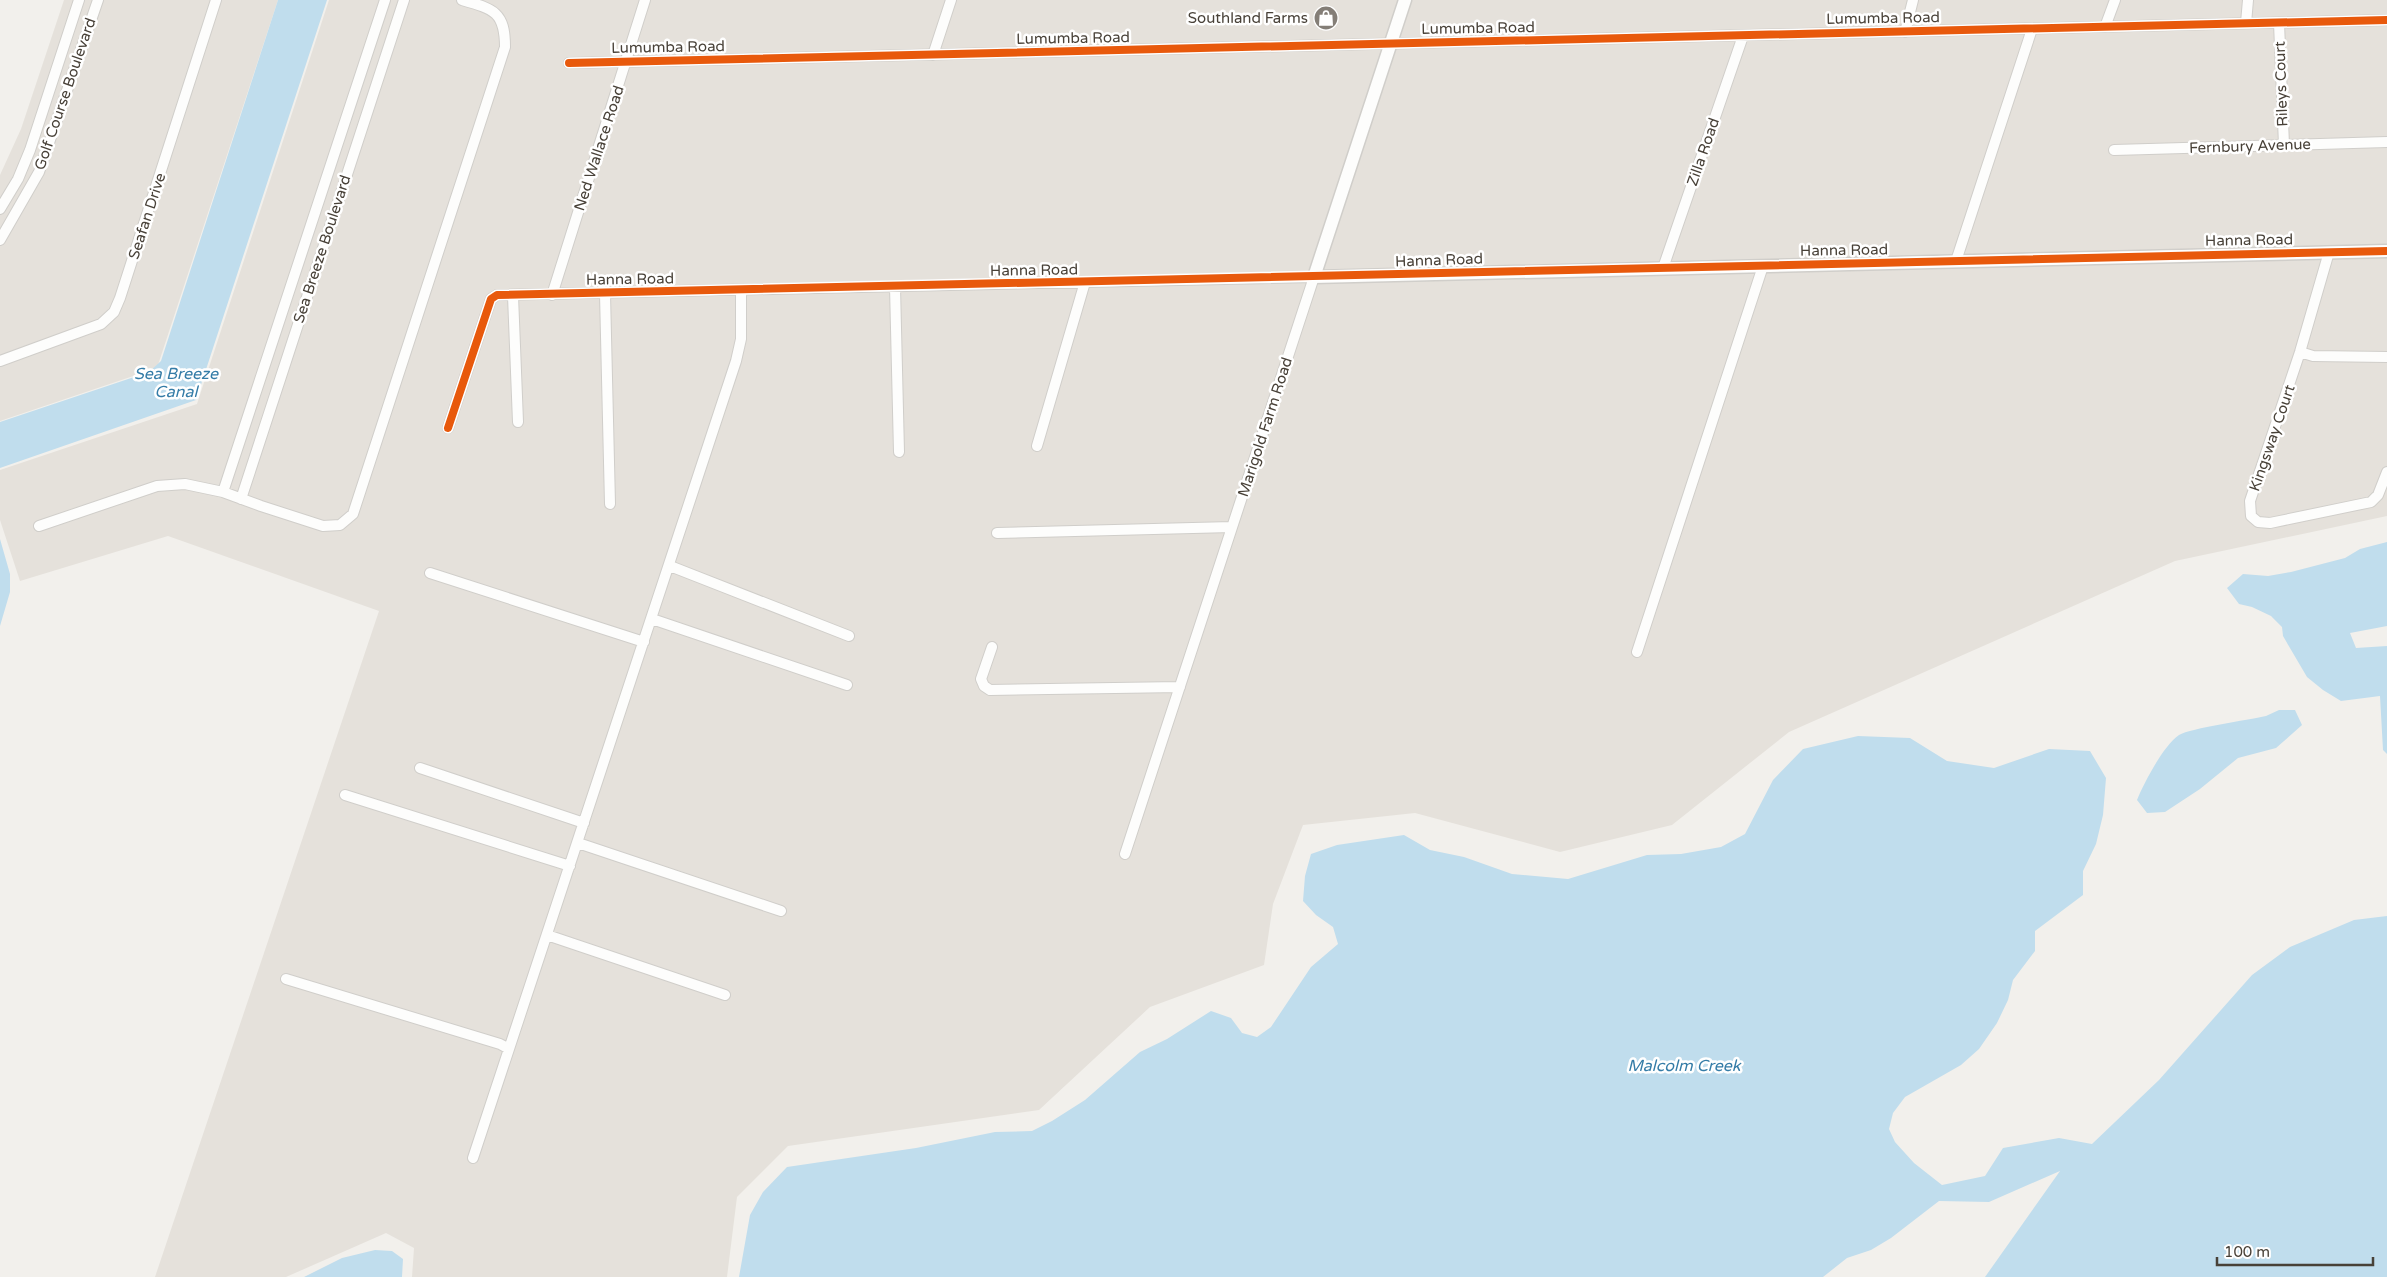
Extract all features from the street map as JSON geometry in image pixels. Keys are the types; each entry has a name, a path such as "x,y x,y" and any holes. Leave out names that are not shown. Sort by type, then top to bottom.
{"street":[{"name":"Golf Course Boulevard","path":"0,209 18,179 30,150 79,0"},
{"name":"Golf Course Boulevard","path":"0,240 39,172 98,0"},
{"name":"Seafan Drive","path":"0,361 101,324 114,312 216,0"},
{"name":"Sea Breeze Boulevard","path":"223,492 385,0"},
{"name":"Sea Breeze Boulevard","path":"241,499 404,0"},
{"path":"39,526 157,486 185,484 223,492 310,523 332,527 348,521 353,514 506,47 506,30 502,20 485,6 462,0"},
{"name":"Ned Wallace Road","path":"552,295 645,0"},
{"path":"933,55 951,0"},
{"name":"Marigold Farm Road","path":"1125,854 1405,0"},
{"path":"1905,32 1913,0"},
{"path":"2105,27 2115,0"},
{"path":"2246,23 2248,0"},
{"name":"Lumumba Road","path":"569,63 2387,20"},
{"name":"Rileys Court","path":"2279,23 2284,145"},
{"path":"1956,261 2032,29"},
{"name":"Zilla Road","path":"1663,268 1743,36"},
{"name":"Fernbury Avenue","path":"2114,150 2387,142"},
{"name":"Hanna Road","path":"448,428 493,297 497,295 605,294 2387,251"},
{"name":"Kingsway Court","path":"2329,252 2300,352 2250,501 2251,516 2258,522 2270,523 2370,502 2378,495 2387,472"},
{"path":"1637,652 1762,266"},
{"path":"1037,446 1085,282"},
{"path":"895,287 899,452"},
{"path":"473,1158 670,566 739,350 741,290"},
{"path":"605,294 610,504"},
{"path":"513,296 518,422"},
{"path":"2300,352 2313,356 2387,357"},
{"path":"996,533 1232,527"},
{"path":"670,566 849,636"},
{"path":"430,573 644,642"},
{"path":"652,619 848,685"},
{"path":"992,647 981,675 984,686 990,690 1180,687"},
{"path":"420,768 584,823"},
{"path":"345,795 570,866"},
{"path":"578,843 781,911"},
{"path":"547,935 726,995"},
{"path":"286,979 500,1044 509,1049"}],"shaded area":[{"path":"64,0 278,0 157,368 0,421 0,175 21,129"},
{"path":"329,0 2387,0 2387,516 2175,561 1789,732 1672,825 1560,852 1415,813 1303,825 1273,904 1264,965 1150,1007 1039,1110 788,1146 737,1197 727,1277 412,1277 414,1248 386,1233 286,1277 155,1277 379,611 168,536 20,581 0,520 0,470 197,404"}],"water":[{"name":"Sea Breeze Canal","path":"278,0 327,0 196,400 0,468 0,422 149,372 161,361"},
{"path":"0,539 10,574 10,592 0,626"},
{"path":"2387,542 2387,626 2350,633 2356,648 2387,646 2387,754 2383,750 2380,696 2341,701 2323,690 2307,677 2283,636 2282,627 2271,616 2252,607 2239,604 2227,588 2243,574 2268,576 2291,572 2345,558 2360,549"},
{"path":"2279,710 2295,710 2302,725 2276,748 2238,758 2200,789 2165,812 2147,813 2137,800 2161,756 2179,735 2207,727 2266,716"},
{"name":"Malcolm Creek","path":"1858,736 1910,738 1947,761 1994,768 2049,749 2090,751 2106,778 2103,815 2096,844 2083,871 2083,895 2035,931 2035,951 2013,980 2008,1000 1997,1023 1979,1049 1961,1065 1905,1097 1893,1113 1889,1129 1895,1142 1914,1163 1942,1185 1985,1176 2003,1148 2059,1138 2092,1144 2159,1080 2252,975 2290,947 2354,920 2387,916 2387,1277 1985,1277 2060,1171 1989,1202 1939,1201 1891,1238 1871,1250 1847,1258 1823,1277 739,1277 750,1215 763,1192 787,1167 916,1148 995,1132 1032,1131 1085,1100 1140,1052 1167,1039 1211,1011 1231,1018 1242,1033 1257,1037 1271,1027 1311,967 1338,944 1333,927 1316,915 1303,901 1305,876 1311,854 1337,845 1404,835 1430,850 1464,857 1512,874 1568,879 1647,855 1681,854 1721,847 1745,834 1773,780 1803,749"},
{"path":"375,1250 392,1251 403,1259 402,1277 304,1277 342,1258"}],"cycle path":[{"path":"569,63 2387,20"},
{"path":"448,428 491,299 497,295 2387,251"}],"place":[{"name":"Southland Farms","path":"1326,18"}]}
